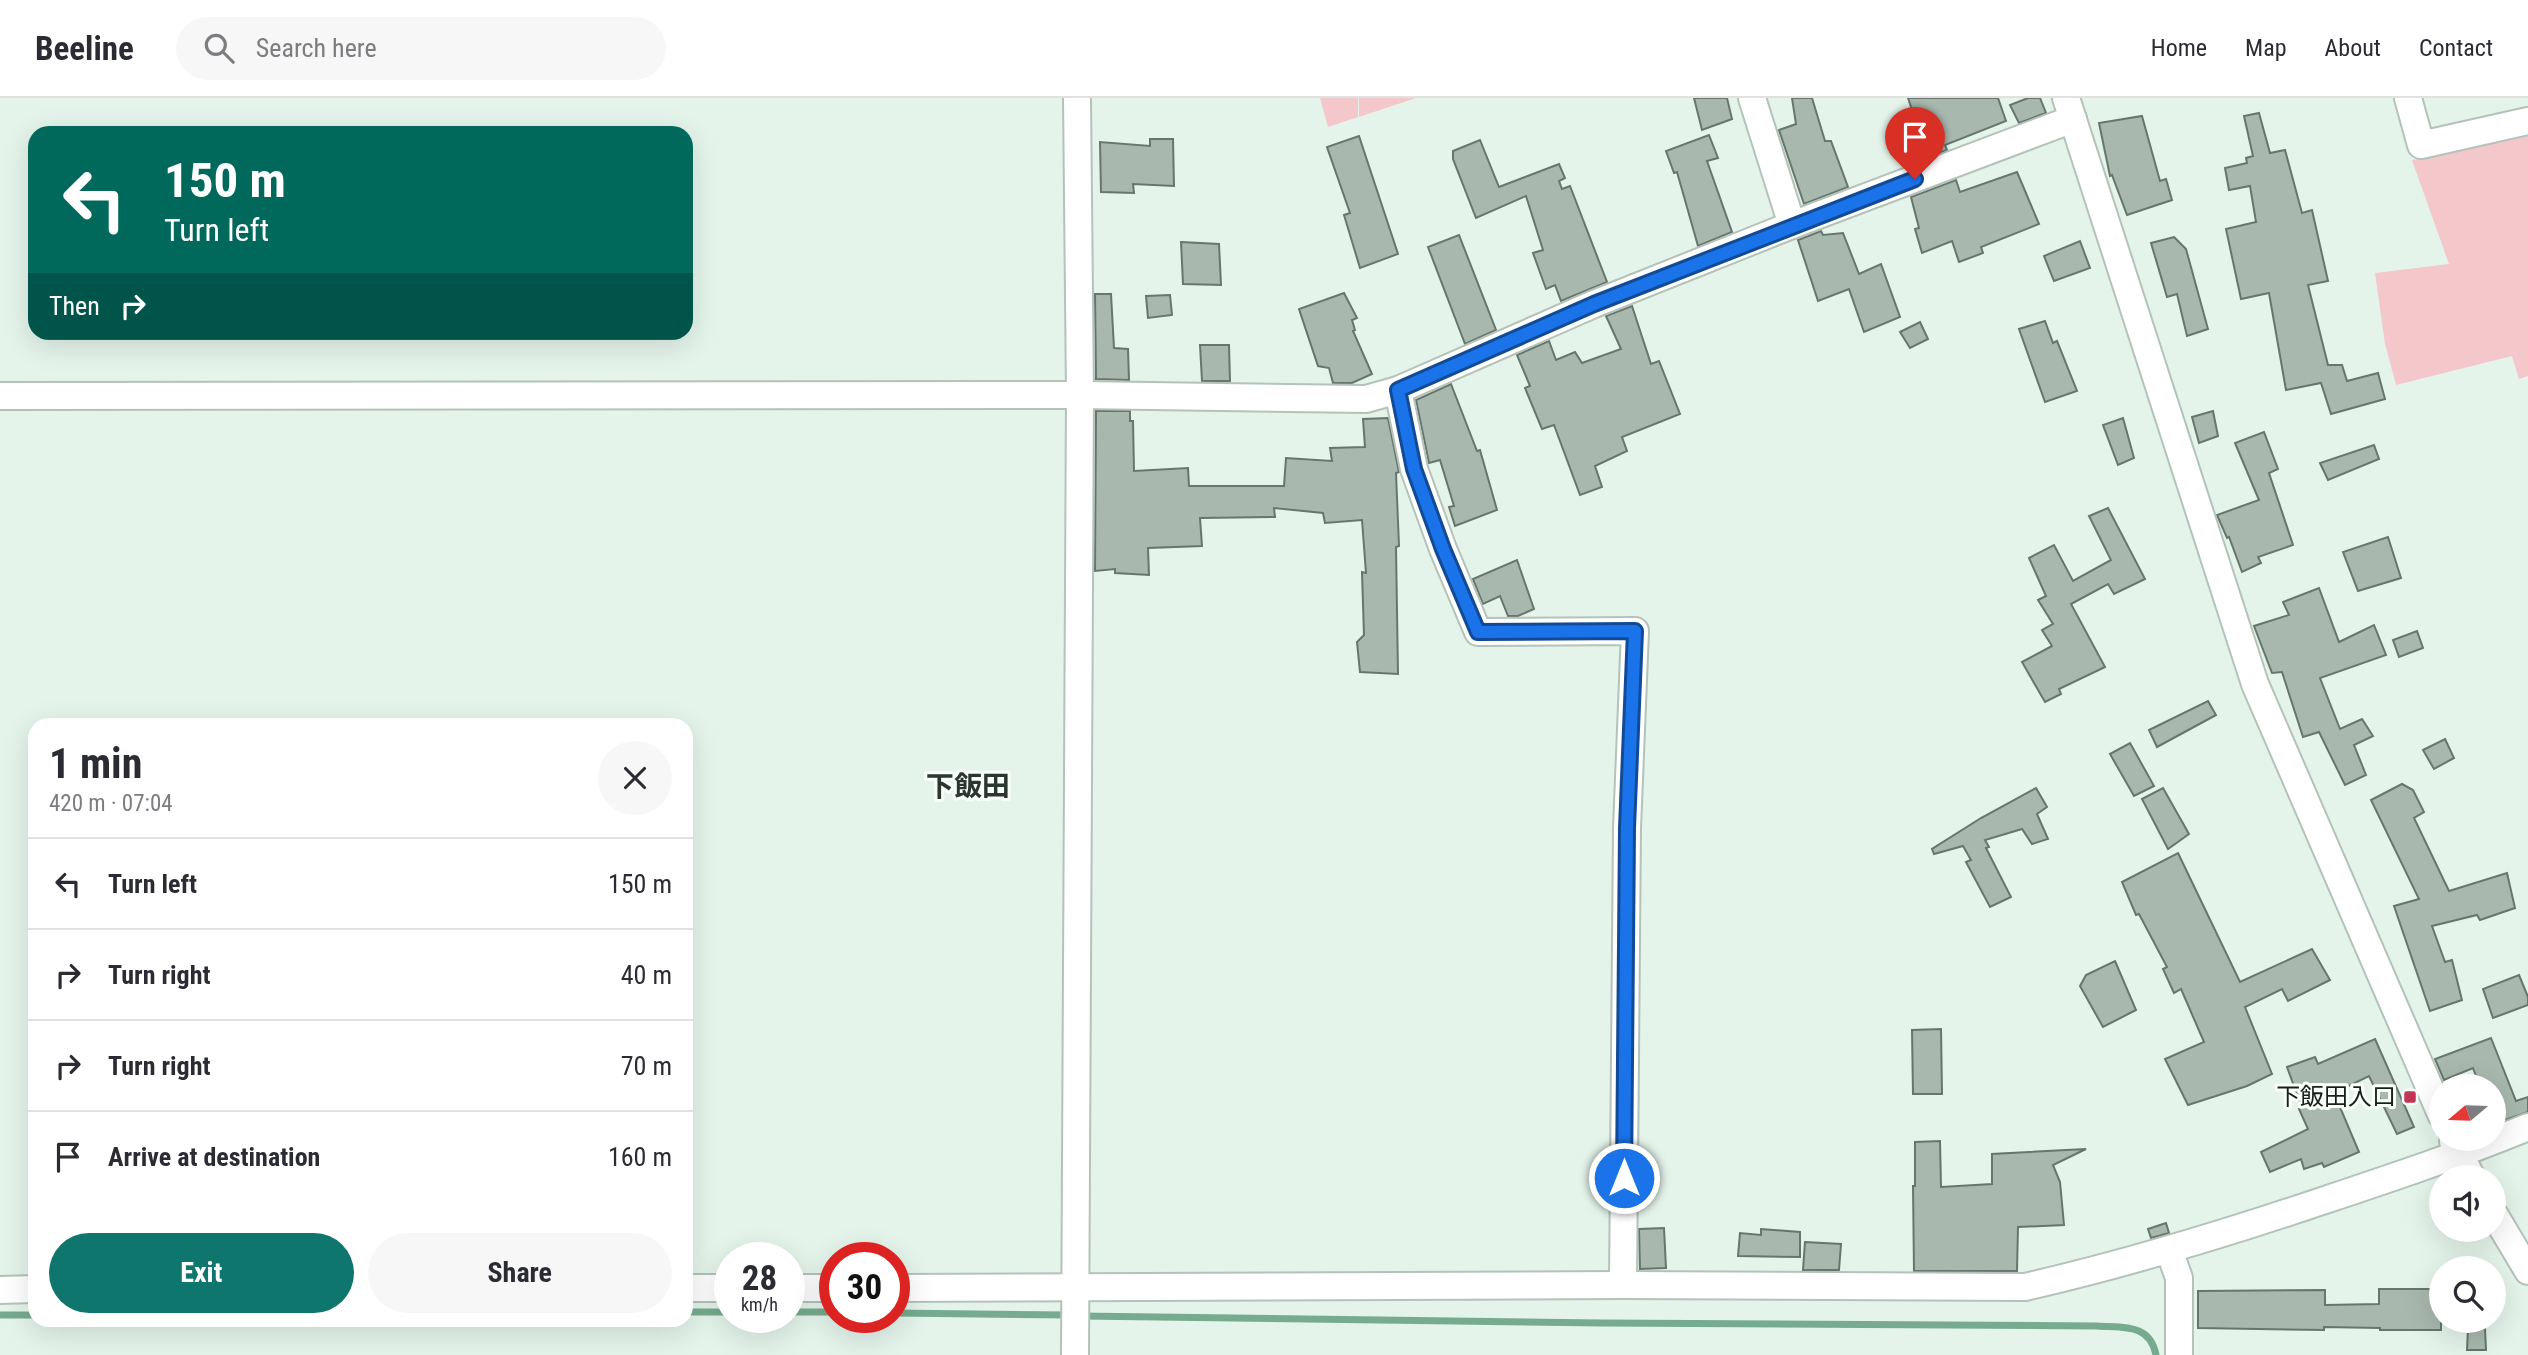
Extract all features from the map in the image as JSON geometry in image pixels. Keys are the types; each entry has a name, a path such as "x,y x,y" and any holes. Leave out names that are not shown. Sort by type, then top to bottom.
{"street":[{"path":"1075,1343 1080,395 1077,98"},
{"path":"1752,98 1792,225"},
{"path":"2409,98 2421,145 2528,121"},
{"path":"0,396 1080,395 1366,399 1398,390 1594,304 1792,225 2070,108 2255,684 2429,1086"},
{"path":"1398,390 1414,469 1443,549 1478,632 1635,631 1627,828 1623,1285"},
{"path":"910,1288 1075,1293 1623,1285 2025,1287 2169,1250 2461,1158 2528,1128"},
{"path":"2506,1234 2528,1271"},
{"path":"2169,1250 2179,1278 2179,1355"},
{"path":"693,1287 714,1288"},
{"path":"0,1290 28,1289"}],"shaded area":[{"path":"1320,98 1358,98 1358,117 1328,127"},
{"path":"1359,98 1416,98 1359,117"},
{"path":"2528,133 2528,376 2519,379 2512,356 2396,385 2385,344 2375,273 2449,264 2412,160"}],"building":[{"path":"1694,98 1727,98 1732,119 1702,130"},
{"path":"1792,98 1812,98 1825,141 1831,141 1848,187 1804,204 1779,130 1796,124"},
{"path":"1908,98 1998,98 2006,121 1945,145 1947,150 1928,157"},
{"path":"2028,98 2040,98 2046,113 2019,123 2010,105"},
{"path":"2259,113 2270,153 2285,150 2302,213 2312,210 2328,281 2308,285 2328,365 2342,365 2347,381 2378,373 2385,399 2331,414 2321,383 2286,390 2269,293 2241,299 2226,229 2256,222 2250,186 2229,190 2225,168 2247,163 2246,158 2253,156 2244,116"},
{"path":"2142,116 2160,181 2166,179 2172,200 2127,215 2112,175 2110,176 2099,123"},
{"path":"1709,135 1718,158 1707,161 1732,232 1698,246 1677,172 1674,173 1666,151"},
{"path":"1359,136 1398,254 1360,268 1344,215 1350,213 1327,147"},
{"path":"1150,139 1173,139 1174,186 1133,184 1134,193 1101,192 1100,142 1150,146"},
{"path":"1480,140 1499,187 1559,164 1565,178 1559,181 1562,189 1570,186 1607,282 1561,301 1555,285 1546,289 1533,253 1543,250 1526,196 1476,218 1453,159 1453,151"},
{"path":"2017,172 2039,224 1981,247 1983,253 1959,262 1952,241 1922,253 1915,229 1919,228 1911,197 1956,180 1960,192"},
{"path":"1821,231 1823,235 1843,233 1859,274 1881,264 1900,317 1864,332 1849,289 1818,301 1798,240"},
{"path":"1459,235 1496,330 1465,344 1428,247"},
{"path":"2174,237 2186,249 2208,329 2187,336 2177,294 2167,297 2151,243"},
{"path":"2080,241 2090,268 2054,281 2044,256"},
{"path":"1181,242 1219,244 1221,285 1183,284"},
{"path":"1344,293 1357,318 1352,320 1353,331 1372,374 1352,383 1333,383 1329,368 1318,366 1299,309"},
{"path":"1095,294 1111,294 1114,348 1128,349 1129,380 1096,379"},
{"path":"1170,295 1172,315 1148,318 1146,296"},
{"path":"1632,306 1651,364 1659,361 1680,414 1622,437 1627,451 1595,466 1602,487 1580,495 1554,425 1542,429 1525,388 1530,386 1517,355 1549,341 1556,360 1575,352 1582,363 1621,349 1606,316"},
{"path":"2045,321 2053,343 2057,341 2077,391 2045,402 2019,329"},
{"path":"1920,322 1928,339 1910,348 1900,332"},
{"path":"1200,345 1229,345 1230,381 1202,381"},
{"path":"1451,384 1477,451 1480,450 1497,510 1455,526 1449,507 1454,506 1440,460 1429,463 1416,400"},
{"path":"1096,411 1130,411 1130,421 1133,421 1134,471 1188,468 1189,486 1284,486 1286,458 1332,461 1330,448 1365,447 1363,419 1388,418 1399,472 1396,473 1399,546 1396,547 1398,674 1360,672 1357,642 1364,635 1362,572 1366,573 1362,520 1325,523 1323,513 1274,508 1275,517 1200,518 1202,546 1148,548 1149,575 1115,573 1115,569 1095,571"},
{"path":"2213,411 2218,436 2199,443 2192,417"},
{"path":"2123,418 2134,458 2118,465 2103,425"},
{"path":"2264,432 2278,469 2269,473 2293,545 2258,557 2261,563 2242,572 2229,537 2227,538 2217,515 2259,500 2235,443"},
{"path":"2374,445 2379,459 2328,480 2320,463"},
{"path":"2108,508 2145,579 2114,594 2108,584 2071,604 2105,667 2059,689 2061,694 2045,702 2022,662 2052,646 2042,630 2053,624 2038,600 2046,596 2029,558 2054,545 2073,581 2111,560 2089,516"},
{"path":"2388,537 2401,578 2358,591 2343,552"},
{"path":"1517,560 1534,609 1518,616 1508,616 1500,596 1483,604 1473,579"},
{"path":"2319,588 2339,642 2374,625 2386,655 2320,678 2340,729 2362,719 2373,736 2354,745 2366,775 2345,785 2319,732 2303,737 2282,672 2272,673 2254,626 2289,615 2283,602"},
{"path":"2417,631 2423,648 2399,657 2393,640"},
{"path":"2208,701 2216,715 2157,747 2149,730"},
{"path":"2445,739 2454,758 2434,769 2423,750"},
{"path":"2130,743 2154,786 2134,796 2110,754"},
{"path":"2402,784 2413,790 2424,812 2414,818 2449,891 2507,873 2515,908 2480,920 2477,915 2432,926 2445,962 2452,960 2462,1000 2430,1011 2394,906 2419,899 2371,800"},
{"path":"2036,788 2047,807 2037,814 2048,839 2032,844 2022,829 1985,840 1989,847 1986,848 2011,897 1990,907 1966,862 1971,860 1963,846 1934,854 1932,849"},
{"path":"2163,788 2189,834 2168,849 2142,799"},
{"path":"2178,853 2240,982 2312,949 2330,980 2288,1001 2282,989 2245,1007 2272,1074 2247,1086 2188,1105 2165,1059 2204,1042 2181,989 2174,993 2163,969 2167,967 2139,914 2136,915 2122,882"},
{"path":"2115,961 2136,1010 2103,1027 2080,986 2086,975"},
{"path":"2519,975 2528,997 2528,1005 2493,1018 2483,989"},
{"path":"1941,1029 1942,1094 1913,1094 1912,1030"},
{"path":"2491,1038 2505,1074 2475,1074 2473,1068 2458,1074 2441,1074 2435,1059"},
{"path":"2375,1039 2414,1127 2397,1134 2369,1076 2334,1093 2359,1152 2324,1167 2322,1163 2304,1169 2301,1159 2270,1172 2261,1152 2308,1129 2299,1109 2302,1108 2287,1067 2315,1057 2318,1064"},
{"path":"2506,1076 2516,1101 2528,1097 2528,1112 2506,1120"},
{"path":"1940,1141 1941,1187 1992,1184 1992,1154 2086,1149 2053,1165 2060,1182 2064,1225 2018,1227 2017,1271 1914,1271 1915,1142"},
{"path":"2166,1223 2169,1233 2151,1238 2148,1229"},
{"path":"1664,1228 1666,1268 1640,1269 1639,1229"},
{"path":"1761,1229 1800,1232 1800,1257 1738,1256 1740,1233 1761,1235"},
{"path":"1805,1242 1841,1244 1839,1270 1803,1270"},
{"path":"2379,1289 2429,1289 2429,1330 2198,1328 2198,1291 2325,1290 2325,1305 2379,1304"},
{"path":"2468,1333 2485,1333 2486,1350 2467,1350"}],"waterway":[{"path":"693,1312 714,1312"},
{"path":"805,1312 819,1312"},
{"path":"910,1313 1069,1315"},
{"path":"0,1315 28,1315"},
{"path":"1080,1316 2097,1326 2142,1332 2153,1345 2156,1355"}],"place":[{"name":"下飯田入口","path":"2410,1097"}],"district":[{"name":"下飯田","path":"968,786"}],"route":[{"path":"1624,1178 1627,828 1635,631 1478,632 1443,549 1414,469 1398,390 1594,304 1915,179"}]}
